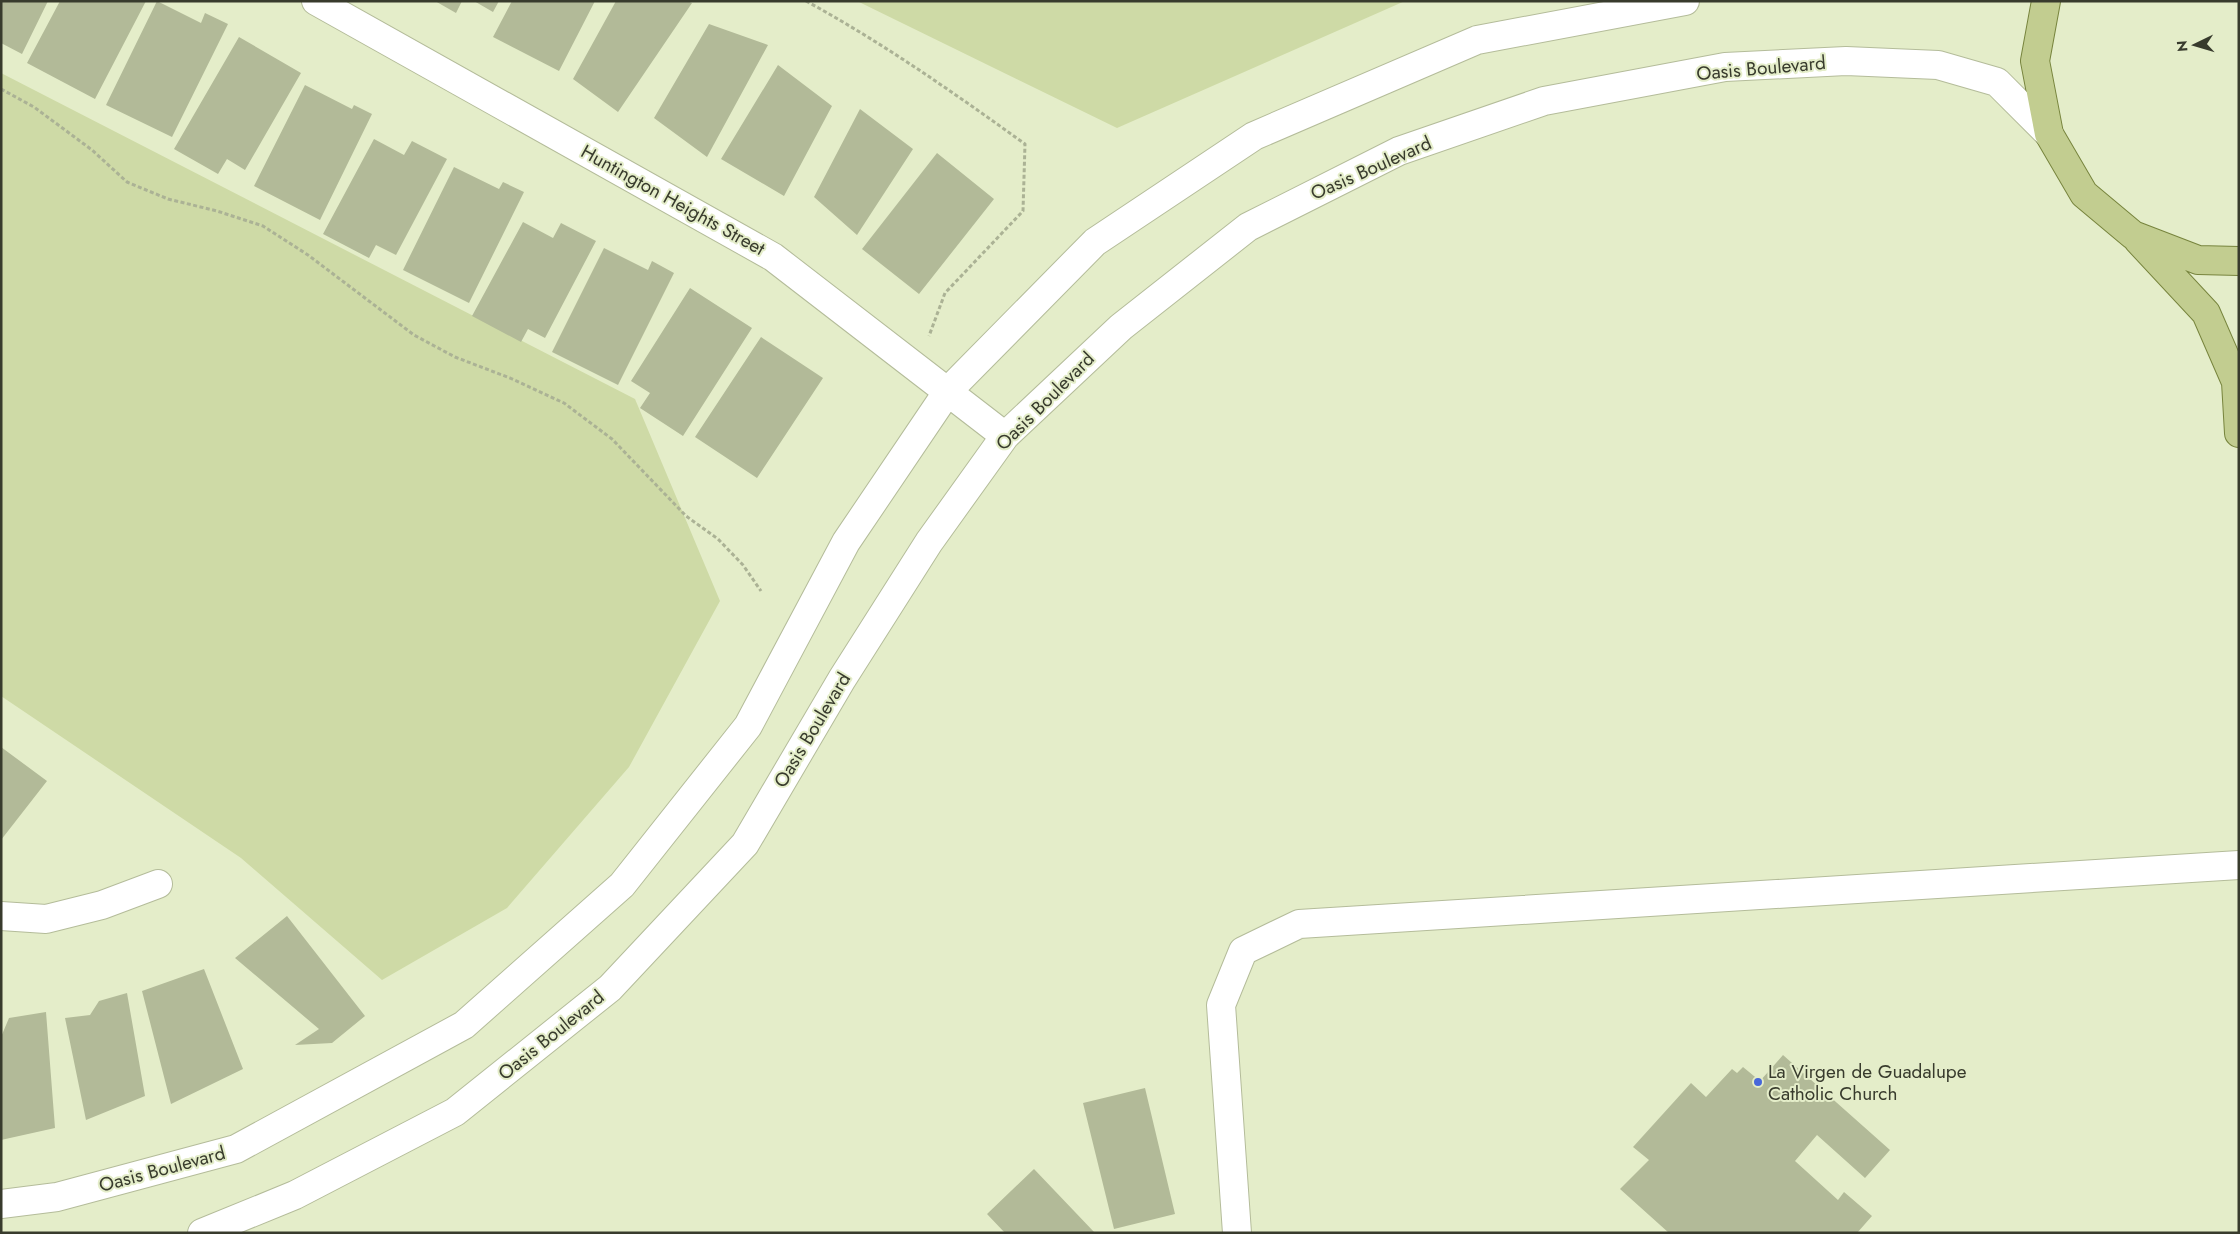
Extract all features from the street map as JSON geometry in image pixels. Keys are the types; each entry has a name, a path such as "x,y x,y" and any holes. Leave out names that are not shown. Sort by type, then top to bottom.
{"main road":[{"name":"Oasis Boulevard","path":"2046,1 2035,60 2048,134 2084,194 2133,235 2198,260 2239,261"},
{"path":"2133,235 2206,313 2236,382 2239,433"}],"street":[{"name":"Huntington Heights Street","path":"316,1 773,256 1005,436"},
{"name":"Oasis Boulevard","path":"1,1204 57,1197 236,1149 464,1025 622,885 748,726 846,542 948,391 1095,242 1254,136 1477,40 1685,1"},
{"name":"Oasis Boulevard","path":"202,1233 295,1195 455,1112 610,988 744,844 842,679 929,542 1005,436 1122,327 1248,226 1399,151 1544,102 1725,67 1846,61 1938,64 1997,82 2048,134"},
{"path":"1237,1233 1221,1005 1243,951 1300,924 2239,865"},
{"path":"1,916 46,919 102,905 158,884"}],"path":[{"path":"806,1 846,23 947,89 1024,144 1023,211 945,292 918,367"},
{"path":"1,89 34,107 92,150 128,182 168,199 217,211 263,226 308,255 414,335 455,357 510,378 564,404 612,439 686,516 718,539 742,565 761,591"}],"green space":[{"path":"857,1 1405,1 1117,128"},
{"path":"1,73 635,399 720,601 629,767 507,908 382,980 241,858 1,696"}],"building":[{"path":"1,1 48,1 22,54 1,43"},
{"path":"60,1 146,1 95,99 27,63"},
{"path":"157,1 201,23 205,13 228,24 172,137 106,105"},
{"path":"435,1 462,1 456,13"},
{"path":"474,1 499,1 493,12"},
{"path":"512,1 595,1 559,71 493,37"},
{"path":"616,1 687,1 692,3 618,112 573,79"},
{"path":"709,24 768,45 707,157 654,118"},
{"path":"239,37 301,73 245,170 227,159 218,174 174,149"},
{"path":"778,65 832,106 784,196 721,159"},
{"path":"305,85 352,109 354,105 372,114 320,220 254,186"},
{"path":"860,109 913,149 857,235 814,197"},
{"path":"374,139 404,155 412,141 447,159 396,255 376,245 369,258 323,234"},
{"path":"937,153 994,199 919,294 862,249"},
{"path":"454,167 499,189 503,182 524,192 469,303 403,270"},
{"path":"523,222 553,238 561,223 596,241 545,338 528,329 521,342 472,316"},
{"path":"604,248 648,270 652,261 674,273 618,385 552,352"},
{"path":"690,288 752,328 683,436 640,408 650,393 631,381"},
{"path":"761,337 823,378 757,478 695,437"},
{"path":"1,747 47,781 1,840"},
{"path":"287,916 365,1016 332,1043 295,1045 319,1029 235,958"},
{"path":"204,969 243,1069 171,1104 142,991"},
{"path":"127,993 145,1096 86,1120 65,1018 90,1015 99,1001"},
{"path":"46,1012 55,1128 1,1140 1,1037 9,1018"},
{"path":"1783,1055 1890,1150 1865,1178 1817,1135 1795,1161 1838,1200 1844,1192 1872,1216 1857,1233 1669,1233 1620,1189 1649,1160 1633,1147 1691,1083 1706,1097 1732,1069 1737,1073 1743,1067 1760,1081"},
{"path":"1145,1088 1175,1214 1114,1229 1083,1103"},
{"path":"1034,1169 1095,1233 1005,1233 987,1214"}],"place":[{"name":"La Virgen de Guadalupe Catholic Church","path":"1758,1082"}]}
